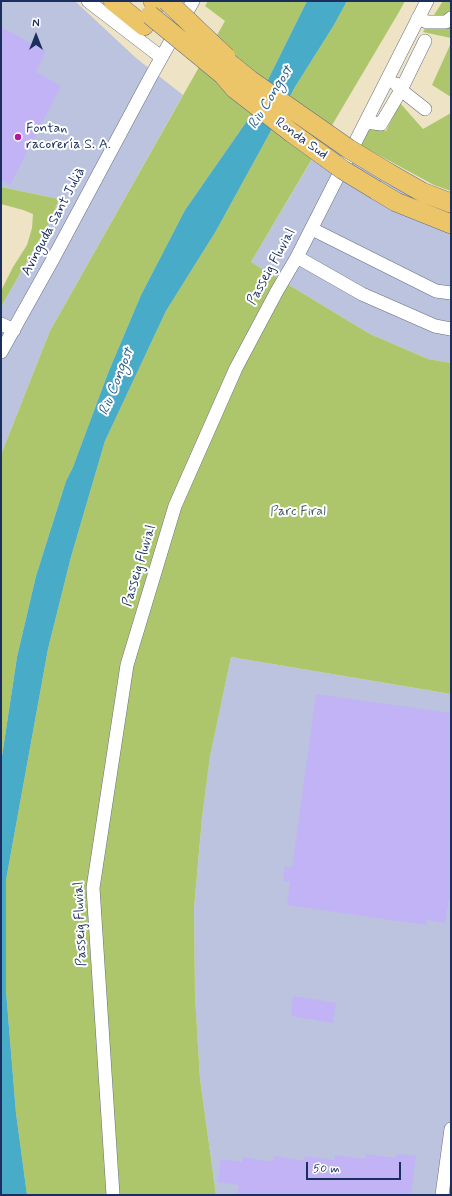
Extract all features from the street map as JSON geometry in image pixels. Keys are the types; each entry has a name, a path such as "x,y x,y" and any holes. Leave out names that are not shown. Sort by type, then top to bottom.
{"highway":[{"path":"113,1 154,10 218,81 243,85"},
{"path":"133,1 154,10 243,85"},
{"name":"Ronda Sud","path":"243,85 422,192 451,203"},
{"name":"Ronda Sud","path":"243,85 305,143 343,170 396,202 451,224"},
{"path":"396,202 421,222 451,235"}],"street":[{"path":"88,1 161,57"},
{"name":"Avinguda Sant Julià","path":"1,352 193,1"},
{"name":"Passeig Fluvial","path":"113,1195 93,888 127,665 175,506 236,368 312,229 427,1"},
{"path":"418,18 427,22 446,22 451,18"},
{"path":"366,122 381,124 401,90 425,41"},
{"path":"389,76 401,90 425,109"},
{"path":"312,229 436,291 451,293"},
{"path":"297,257 362,294 435,326 451,329"},
{"path":"1,324 14,330"},
{"path":"442,1195 451,1129"}],"shaded area":[{"path":"1,1 75,1 136,58 183,95 50,331 1,455 1,307 51,219 59,199 1,187"},
{"path":"323,141 387,184 451,214 451,363 428,359 370,334 251,262"},
{"path":"231,657 451,694 451,1195 216,1195 200,1079 195,996 194,908 202,818 210,755"}],"green space":[{"path":"208,1 307,1 249,118 185,210 141,295 108,373 73,467 66,481 36,576 17,657 1,763 1,455 50,331 225,21 205,6"},
{"name":"Parc Firal","path":"347,1 405,1 251,262 370,334 428,359 451,363 451,694 231,657 210,756 202,818 194,908 195,996 200,1079 216,1195 27,1195 16,1113 6,991 6,880 48,649 71,557 105,441 166,311 216,231 295,87 334,25"},
{"path":"443,1 451,1 451,38 423,32"},
{"path":"451,43 451,97 432,85"},
{"path":"400,103 423,129 451,113 451,191 434,185 360,145 372,125 386,131"},
{"path":"1,187 59,199 51,219 1,307 1,291 13,267 27,245 32,228 33,214 1,204"}],"water":[{"name":"Riu Congost","path":"307,1 347,1 334,25 295,87 216,231 166,311 105,441 71,557 48,649 6,880 6,991 16,1113 27,1195 1,1195 1,763 17,657 36,576 66,481 73,467 108,373 141,295 185,210 249,118"}],"building":[{"name":"Fontan racorería S. A.","path":"1,27 46,51 36,72 61,86 10,185 1,180"},
{"path":"316,694 451,713 451,899 449,899 445,923 426,920 426,925 287,905 290,882 283,881 285,866 292,868"},
{"path":"293,996 336,1003 333,1023 291,1016"},
{"path":"366,1154 396,1158 397,1154 416,1156 411,1195 237,1195 239,1185 218,1182 221,1159 242,1162 243,1157 273,1162 274,1156 304,1161 305,1156 334,1160 335,1155 365,1159"}],"place":[{"name":"Fontan racorería S. A.","path":"18,137"}]}
